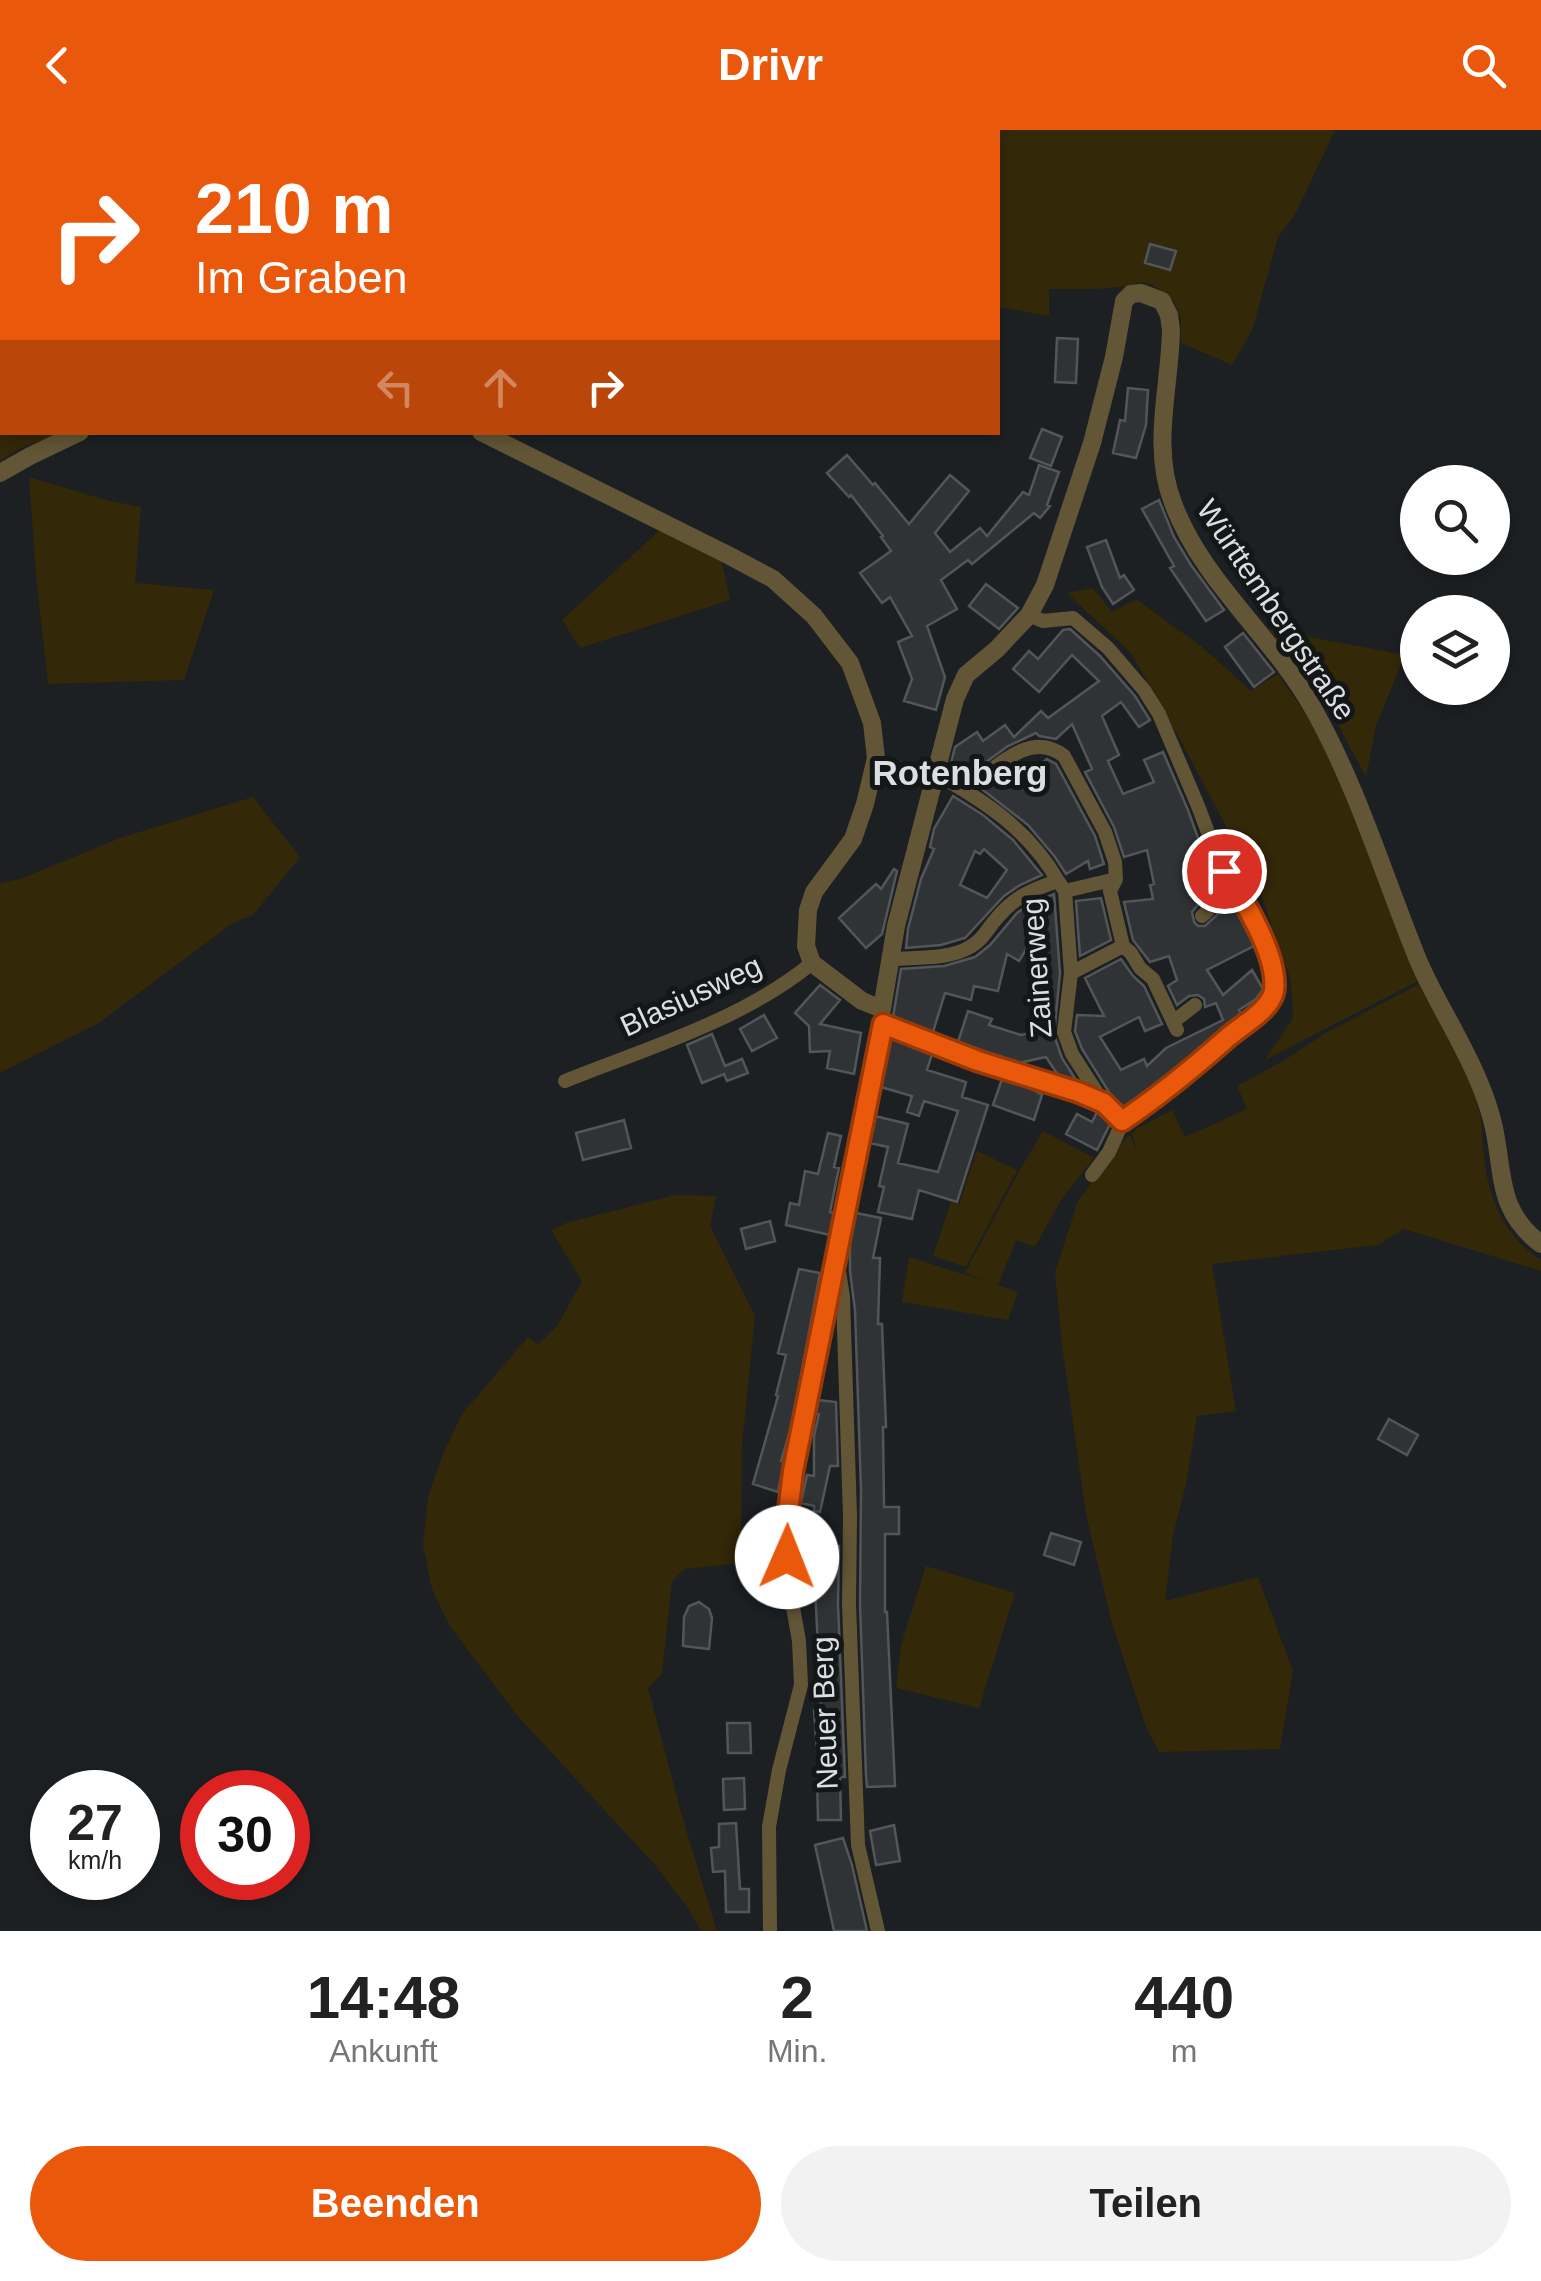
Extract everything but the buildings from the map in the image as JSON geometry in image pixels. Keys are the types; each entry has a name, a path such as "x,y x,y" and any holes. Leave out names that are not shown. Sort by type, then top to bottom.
{"street":[{"name":"Württembergstraße","path":"936,774 955,699 966,675 1029,615 1044,585 1092,443 1124,302 1131,294 1152,296 1162,301 1169,315 1162,430 1163,466 1174,508 1212,572 1296,681 1330,740 1418,960 1482,1089 1494,1128 1507,1200 1518,1221 1541,1244"},
{"path":"0,473 74,435"},
{"path":"487,435 773,579 814,616 850,663 872,722 876,758 866,804 852,838 814,892 808,910 806,946 812,963 882,1017 978,1061 1104,1103 1122,1121"},
{"path":"1029,615 1043,620 1073,618 1108,648 1144,690 1159,714 1224,871 1246,903 1267,949 1274,982 1274,995 1258,1013 1170,1088 1122,1121 1109,1152 1092,1176"},
{"path":"966,790 1019,752 1035,746 1056,750 1064,756 1105,832 1115,862 1116,879 1110,891 1124,946 1153,978 1175,1026 1195,1006"},
{"path":"770,1931 770,1827 800,1685 786,1530 793,1471 882,1017 896,926 936,774 966,790 1008,821 1031,842 1061,886"},
{"path":"1202,916 1216,898 1224,871"},
{"path":"892,959 968,948 984,938 994,921 1028,890 1116,879"},
{"name":"Zainerweg","path":"1061,886 1072,973 1064,1032 1072,1054 1104,1103"},
{"path":"1072,973 1124,946"},
{"name":"Blasiusweg","path":"566,1081 731,1014 794,978 812,963"},
{"name":"Neuer Berg","path":"836,1251 843,1297 850,1516 848,1604 858,1845 878,1931"}],"shaded area":[{"path":"1000,130 1335,130 1296,213 1278,237 1253,328 1232,365 1181,343 1181,319 1173,299 1142,282 1096,289 1049,289 1049,316 1000,307"},
{"path":"0,435 56,435 23,447 0,461"},
{"path":"29,477 141,507 135,583 214,590 184,680 48,684"},
{"path":"661,529 722,562 730,600 580,648 562,620"},
{"path":"1093,588 1112,612 1136,599 1201,646 1251,691 1278,674 1314,727 1338,774 1418,981 1265,1060 1293,1018 1291,981 1259,889 1131,653 1067,593"},
{"path":"1268,629 1400,654 1400,667 1376,726 1366,777 1327,704"},
{"path":"253,797 300,857 253,915 233,923 97,1024 0,1073 0,883 20,879 120,838"},
{"path":"1419,984 1470,1082 1481,1118 1486,1172 1494,1201 1517,1240 1541,1260 1541,1271 1404,1229 1378,1245 1212,1264 1236,1411 1197,1416 1173,1535 1165,1601 1258,1577 1293,1671 1280,1749 1159,1752 1146,1727 1111,1620 1086,1514 1055,1272 1078,1201 1130,1134 1138,1156 1132,1134 1138,1128 1172,1110 1185,1137 1247,1109 1237,1086"},
{"path":"1043,1131 1094,1158 1061,1200 1035,1247 1016,1240 998,1285 1018,1292 1008,1320 902,1302 909,1257 988,1282 965,1273"},
{"path":"977,1151 1017,1170 966,1267 933,1256 951,1202 959,1204"},
{"path":"675,1195 716,1196 710,1226 755,1316 742,1445 741,1563 685,1569 672,1581 662,1674 648,1688 717,1931 701,1931 655,1865 516,1714 449,1625 432,1589 423,1545 428,1497 462,1414 528,1337 538,1345 557,1326 582,1281 551,1230"},
{"path":"926,1566 1015,1593 979,1708 896,1688 901,1645"}],"district":[{"name":"Rotenberg","path":"960,773"}],"route":[{"path":"787,1557 793,1471 883,1024 978,1061 1078,1092 1104,1103 1122,1121 1170,1088 1274,995 1267,949 1246,903 1224,871"}]}
